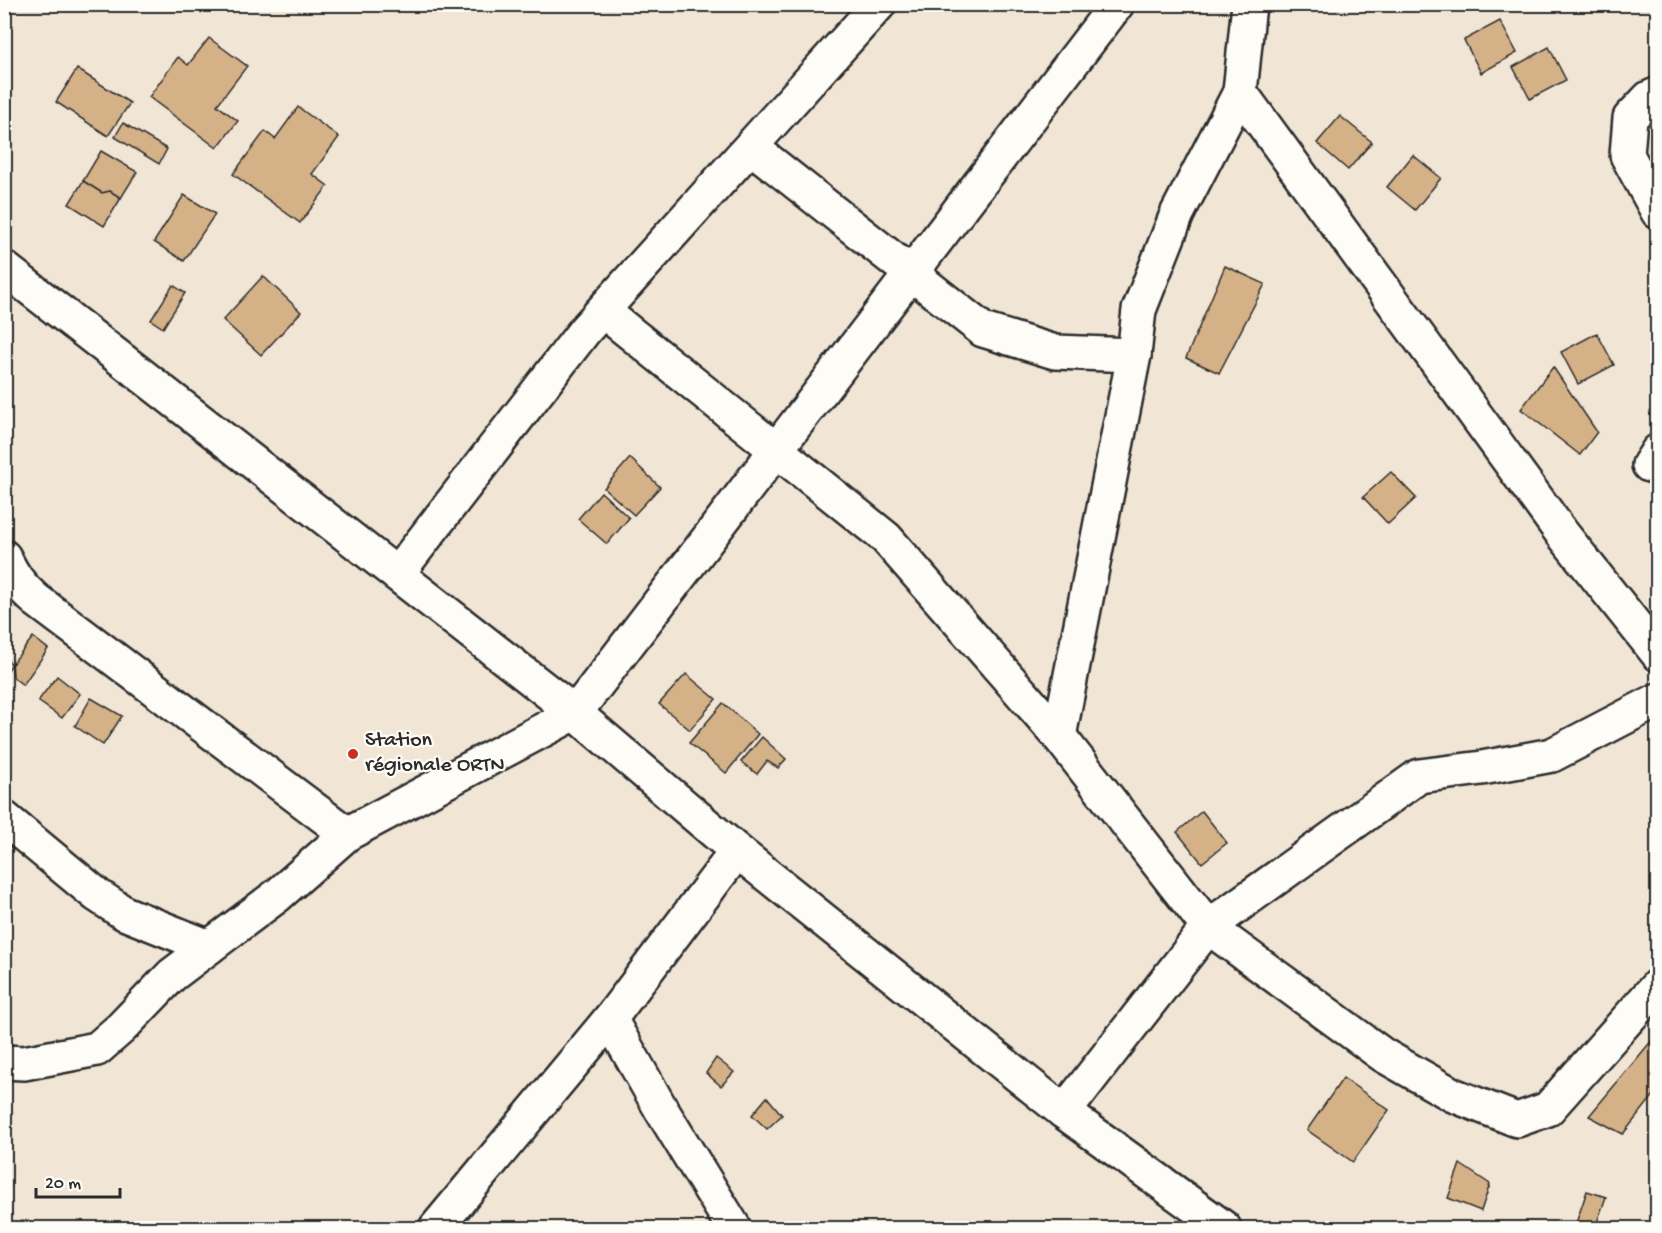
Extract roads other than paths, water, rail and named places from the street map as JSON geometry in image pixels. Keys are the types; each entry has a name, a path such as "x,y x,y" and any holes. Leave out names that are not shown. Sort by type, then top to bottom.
{"street":[{"path":"397,574 585,330 879,4"},
{"path":"4,1062 24,1063 97,1049 121,1028 172,975 278,895 347,834 575,713 1117,4"},
{"path":"1059,736 1134,355 1139,310 1177,214 1240,92 1249,4"},
{"path":"1240,92 1561,532 1658,654"},
{"path":"1658,94 1649,98 1630,118 1627,155 1658,212"},
{"path":"751,147 983,330 1055,352 1134,355"},
{"path":"4,268 575,713 737,851 1064,1112 1224,1228"},
{"path":"603,311 886,538 1059,736 1208,927 1383,1055 1453,1095 1517,1120 1548,1109 1658,985"},
{"path":"4,557 13,575 36,600 347,834"},
{"path":"1064,1112 1208,927 1419,776 1482,768 1552,755 1658,700"},
{"path":"4,818 98,895 124,913 209,947"},
{"path":"436,1228 610,1020 737,851"},
{"path":"610,1020 734,1228"}],"place":[{"name":"Station régionale ORTN","path":"353,754"}]}
